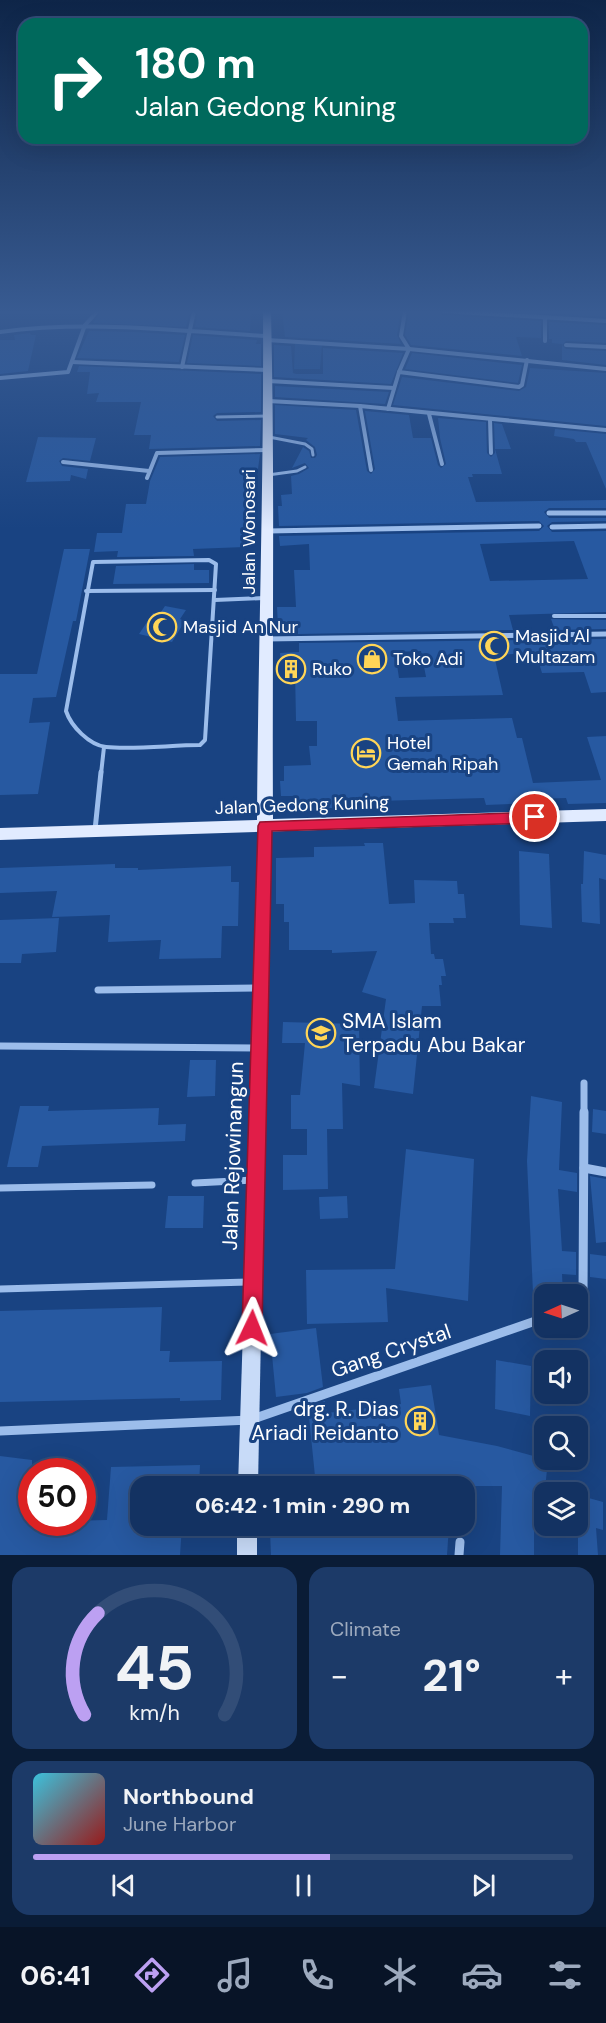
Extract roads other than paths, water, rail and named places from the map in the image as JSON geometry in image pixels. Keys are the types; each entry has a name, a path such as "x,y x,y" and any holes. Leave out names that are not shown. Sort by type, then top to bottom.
{"main road":[{"name":"Jalan Wonosari","path":"265,826 268,384"},
{"name":"Jalan Gedong Kuning","path":"0,834 606,815"},
{"name":"Jalan Rejowinangun","path":"248,1476 265,826"},
{"path":"247,1536 247,1555"}],"street":[{"path":"351,384 394,388"},
{"path":"388,409 395,384"},
{"path":"492,384 519,387 522,384"},
{"path":"268,401 360,406 606,429"},
{"path":"360,406 371,470"},
{"path":"429,414 442,465"},
{"path":"490,419 491,453"},
{"path":"147,478 155,454 160,452 268,444"},
{"path":"63,462 149,471"},
{"path":"549,513 606,513"},
{"path":"268,531 539,526"},
{"path":"552,527 606,526"},
{"path":"265,639 606,634"},
{"path":"98,990 262,988"},
{"path":"0,1046 260,1048"},
{"path":"583,1284 584,1083"},
{"path":"584,1168 606,1172"},
{"name":"Gang Crystal","path":"0,1431 250,1420 534,1321"},
{"path":"459,1555 460,1542"}],"lane":[{"path":"218,417 268,416"},
{"path":"268,444 305,444 312,449 313,454"},
{"path":"268,475 297,471 305,467"},
{"path":"110,560 213,561 216,564 215,590 205,740 200,745 104,747 81,733 70,722 66,711 93,562 110,560"},
{"path":"86,591 215,590"},
{"path":"215,600 267,598"},
{"path":"554,616 606,616"},
{"path":"95,831 104,747"},
{"path":"195,1183 257,1180"},
{"path":"0,1188 152,1185"},
{"path":"0,1289 254,1282"}],"place":[{"name":"Masjid An Nur","path":"162,627"},
{"name":"Masjid Al Multazam","path":"494,646"},
{"name":"Toko Adi","path":"372,659"},
{"name":"Ruko","path":"291,669"},
{"name":"Hotel Gemah Ripah","path":"366,753"},
{"name":"SMA Islam Terpadu Abu Bakar","path":"321,1033"},
{"name":"drg. R. Dias Ariadi Reidanto","path":"420,1421"}]}
